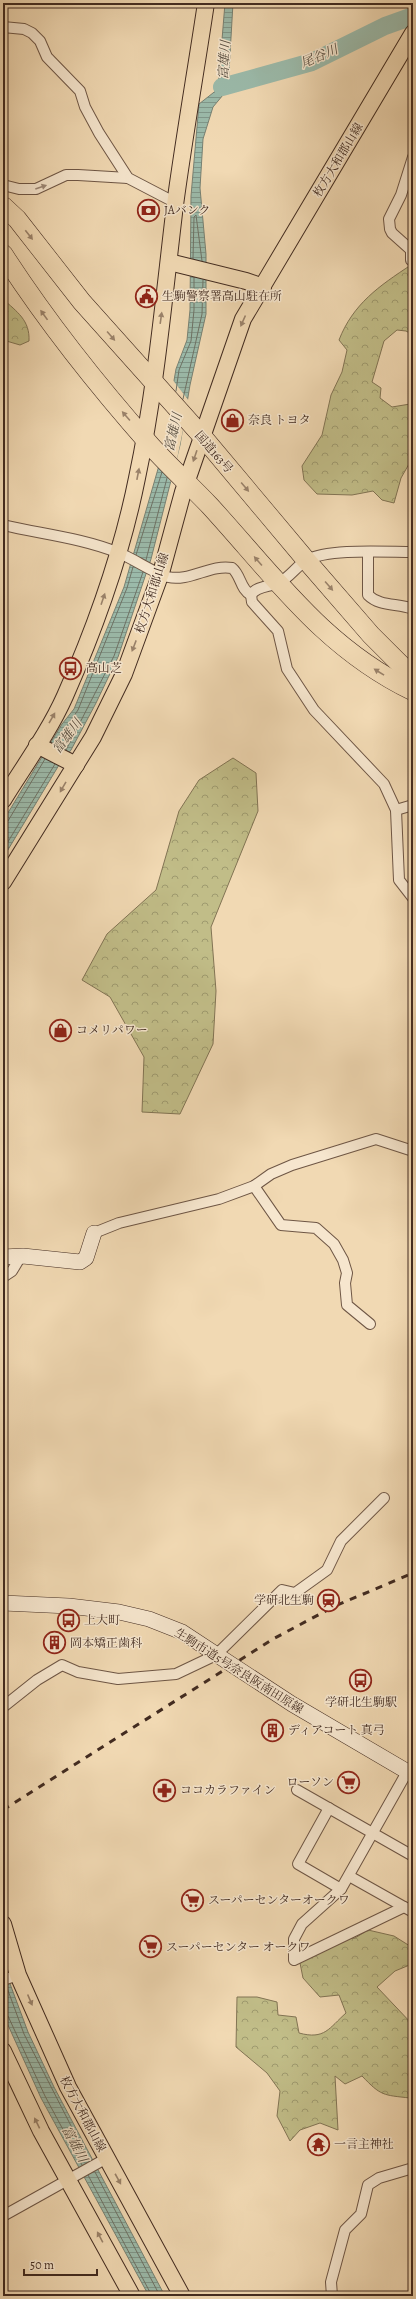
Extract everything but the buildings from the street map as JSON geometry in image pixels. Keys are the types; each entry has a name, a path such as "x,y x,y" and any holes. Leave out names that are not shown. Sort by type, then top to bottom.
{"highway":[{"name":"国道163号","path":"3,206 17,219 82,302 202,436 306,560 372,635 413,677"},
{"path":"3,254 57,333 148,442 211,507 278,584 328,635 371,666 413,691"}],"main road":[{"path":"3,800 37,745 64,697 123,555 137,479 148,442 157,387 157,346 176,264 176,204 206,3"},
{"name":"枚方大和郡山線","path":"3,882 93,737 120,681 161,573 175,517 182,477 202,436 243,319 413,33"},
{"path":"176,264 246,281 263,287"},
{"path":"127,354 144,356 157,346"},
{"path":"175,517 191,505 211,507"},
{"path":"37,745 76,765"},
{"name":"枚方大和郡山線","path":"3,1924 18,1975 68,2087 182,2296"},
{"path":"3,2051 41,2131 69,2179 132,2296"}],"street":[{"path":"3,27 24,29 32,33 40,41 47,57 80,91 85,107 99,133 128,178"},
{"path":"413,157 409,172 389,223 392,234 411,250 411,260 413,260"},
{"path":"3,185 19,189 36,189 66,175 128,178 176,204"},
{"path":"3,525 79,541 123,555 172,577 232,568 238,574 243,588 251,595 252,602 278,631 287,669 314,710 384,784 396,810 399,880 413,898"},
{"path":"251,595 257,589 278,584 289,577 306,560 329,554 413,552"},
{"path":"368,553 368,595 381,603 403,605 413,609"},
{"path":"396,810 413,805"},
{"path":"3,1257 21,1256 80,1262 86,1258 94,1233 119,1223 219,1199 254,1186 271,1174 292,1165 376,1140 413,1151"},
{"path":"254,1186 281,1225 316,1228 334,1244 343,1260 347,1273 345,1283 347,1305 370,1324"},
{"path":"3,1277 12,1271 21,1256"},
{"path":"3,1707 37,1680 62,1665 78,1672 118,1679 176,1674 216,1655 282,1590 295,1593 327,1570 341,1541 384,1498"},
{"name":"生駒市道5号奈良阪南田原線","path":"3,1603 69,1606 120,1612 149,1620 182,1632 292,1704 410,1774"},
{"path":"409,1910 294,1960 294,1940 302,1924 342,1889 373,1834 410,1774"},
{"path":"297,1790 413,1856"},
{"path":"329,1808 298,1864 342,1889"},
{"path":"349,1876 409,1910"},
{"path":"3,1980 18,1975"},
{"path":"3,2216 107,2158"},
{"path":"332,2296 331,2282 345,2230 361,2214 368,2185 379,2178 413,2168"}],"green space":[{"path":"413,265 413,335 406,331 397,330 384,341 372,382 381,388 380,398 392,407 410,404 413,400 413,457 401,478 394,503 382,500 373,491 352,495 317,494 304,480 302,466 322,435 331,395 342,372 347,350 339,340 345,327 359,306 378,288"},
{"path":"3,299 22,317 27,327 29,341 20,345 3,340"},
{"path":"233,758 256,773 258,811 211,927 216,991 213,1044 180,1114 142,1112 144,1057 110,997 82,980 107,934 156,890 179,811 199,780"},
{"path":"368,1930 394,1936 413,1948 412,1964 395,1971 377,1987 413,2025 413,2048 410,2052 413,2054 413,2094 410,2098 388,2095 378,2091 362,2076 345,2084 335,2076 338,2130 320,2123 300,2130 290,2141 277,2116 280,2091 267,2073 236,2047 237,1997 257,1997 277,2002 278,2015 296,2017 299,2033 308,2035 321,2034 331,2028 346,2013 339,1995 320,1997 303,1978 300,1963 323,1940 355,1938"}],"water":[{"name":"富雄川","path":"225,3 233,3 228,89 213,107 203,139 200,188 206,254 206,314 190,385 180,445 151,559 118,657 96,703 71,750 59,765 3,858 3,821 62,724 74,709 124,587 160,462 176,369 187,340 190,310 191,196 199,104 218,89"},
{"name":"富雄川","path":"3,1965 28,2032 54,2087 165,2296 149,2296 41,2098 3,2014"}],"pier":[{"path":"172,379 189,401 172,483 157,466"}],"waterway":[{"name":"尾谷川","path":"222,87 312,62 385,26 413,16"}],"railway":[{"path":"3,1810 273,1639 335,1606 413,1573"}],"place":[{"name":"JAバンク","path":"148,210"},
{"name":"生駒警察署高山駐在所","path":"146,296"},
{"name":"奈良 トヨタ","path":"233,420"},
{"name":"高山芝","path":"70,668"},
{"name":"コメリパワー","path":"61,1030"},
{"name":"学研北生駒","path":"329,1600"},
{"name":"上大町","path":"69,1620"},
{"name":"岡本矯正歯科","path":"54,1643"},
{"name":"学研北生駒駅","path":"361,1681"},
{"name":"ディアコート 真弓","path":"273,1730"},
{"name":"ローソン","path":"349,1782"},
{"name":"ココカラファイン","path":"165,1790"},
{"name":"スーパーセンターオークワ","path":"193,1900"},
{"name":"スーパーセンター オークワ","path":"151,1947"},
{"name":"一言主神社","path":"318,2144"}]}
